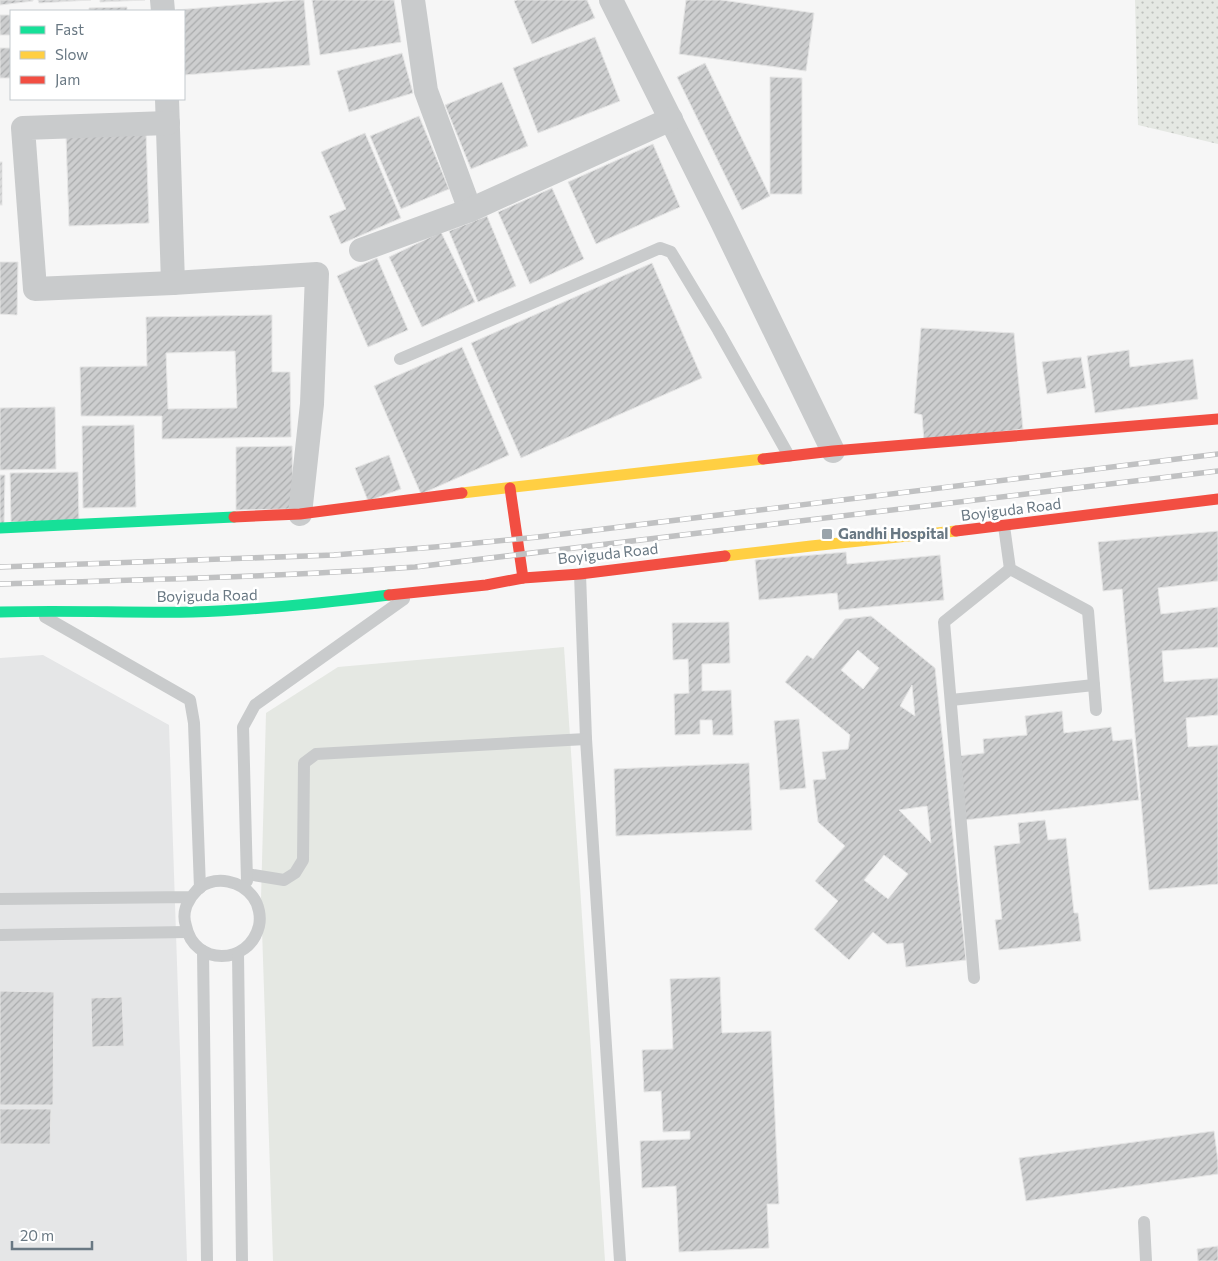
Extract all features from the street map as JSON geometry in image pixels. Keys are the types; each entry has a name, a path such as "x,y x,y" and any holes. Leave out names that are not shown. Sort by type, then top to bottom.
{"main road":[{"path":"0,528 300,514 441,495 833,451 1218,419"},
{"path":"510,488 523,578"},
{"name":"Boyiguda Road","path":"0,612 192,612 310,605 486,585 523,578 580,574 811,546 1004,526 1218,499"}],"street":[{"path":"413,0 426,91 470,210"},
{"path":"611,0 833,451"},
{"path":"167,100 172,283"},
{"path":"361,250 470,210 671,119"},
{"path":"168,124 23,128 36,288 172,283 317,274 312,404 300,514"}],"lane":[{"path":"400,359 660,248 671,252 718,330 789,456"},
{"path":"1004,526 1010,569"},
{"path":"1010,569 1088,611 1096,710"},
{"path":"974,978 944,622 1010,569"},
{"path":"580,574 586,739 620,1261"},
{"path":"247,890 243,727 254,705 414,592"},
{"path":"34,611 190,700 194,723 196,892"},
{"path":"951,700 1094,684"},
{"path":"247,874 284,880 295,873 303,860 304,763 316,754 586,739"},
{"path":"224,880 236,883 247,890 255,899 260,911 260,924 256,936 248,946 238,953 214,956 203,951 194,943 187,932 184,920 186,908 196,892 211,882 224,880"},
{"path":"0,898 196,892"},
{"path":"0,935 187,932"},
{"path":"203,951 207,1261"},
{"path":"238,953 242,1261"},
{"path":"1144,1222 1146,1261"}],"shaded area":[{"path":"1135,0 1218,0 1218,144 1138,125"},
{"path":"564,647 605,1261 273,1261 261,899 266,713 338,667"},
{"path":"43,655 169,725 187,1261 0,1261 0,658"}],"building":[{"path":"0,0 33,0 33,1 0,5"},
{"path":"38,0 91,0 39,3"},
{"path":"100,0 145,0 100,2"},
{"path":"304,0 310,65 185,75 185,10 176,10"},
{"path":"312,0 394,0 401,42 320,55"},
{"path":"587,0 595,18 532,44 514,1"},
{"path":"686,0 721,0 814,13 806,71 679,54"},
{"path":"127,7 127,10 89,10 89,8"},
{"path":"0,15 10,15 10,35 0,35"},
{"path":"595,37 620,101 538,133 513,68"},
{"path":"0,48 10,48 10,78 0,78"},
{"path":"402,53 413,93 349,112 337,71"},
{"path":"705,63 770,196 742,210 677,77"},
{"path":"770,77 802,78 802,194 770,194"},
{"path":"502,82 528,146 471,169 445,105"},
{"path":"419,116 449,189 401,209 370,136"},
{"path":"146,133 149,223 69,226 66,136"},
{"path":"365,133 401,218 341,244 329,216 346,209 321,152"},
{"path":"653,144 680,207 596,244 568,182"},
{"path":"0,162 2,162 2,205 0,205"},
{"path":"552,188 584,259 530,284 498,212"},
{"path":"487,216 516,286 478,302 449,231"},
{"path":"441,232 475,302 422,327 389,257"},
{"path":"377,258 408,330 368,347 337,276"},
{"path":"0,262 18,262 17,315 0,314"},
{"path":"652,263 702,378 521,458 471,343"},
{"path":"272,315 272,372 290,372 291,437 162,439 162,416 81,416 80,367 147,366 146,317","holes":["235,351 237,408 168,409 166,353"]},
{"path":"921,328 1014,333 1023,429 924,442 922,415 914,413"},
{"path":"462,347 509,455 421,494 374,386"},
{"path":"1129,350 1130,367 1193,359 1198,399 1095,413 1087,356"},
{"path":"1081,357 1086,388 1047,394 1042,362"},
{"path":"55,407 56,469 0,470 0,408"},
{"path":"134,425 136,507 83,508 82,426"},
{"path":"292,446 293,509 236,510 236,447"},
{"path":"389,455 401,489 368,501 355,468"},
{"path":"78,472 79,522 11,522 10,473"},
{"path":"0,475 5,475 4,524 0,524"},
{"path":"1218,531 1218,581 1158,588 1161,614 1218,607 1218,647 1162,651 1164,682 1218,678 1218,715 1186,718 1188,747 1218,745 1218,884 1149,890 1122,589 1103,591 1098,542"},
{"path":"846,552 847,564 940,555 944,600 839,610 837,593 759,600 755,560"},
{"path":"871,616 935,668 966,960 906,967 903,943 887,944 873,932 849,960 814,929 838,901 815,881 845,846 818,822 813,780 826,779 822,752 848,749 850,735 785,682 807,655 813,659 845,619","holes":["858,650 879,668 863,689 841,670","912,685 915,716 900,706","927,806 931,843 899,810","884,855 908,874 888,899 864,880"]},
{"path":"729,622 730,663 702,664 702,691 731,690 733,735 713,735 712,720 700,720 700,734 675,735 674,694 689,693 688,659 673,660 672,623"},
{"path":"1062,711 1064,733 1111,727 1113,741 1132,739 1139,800 965,820 958,756 984,753 983,739 1027,735 1025,716"},
{"path":"799,719 806,788 780,790 774,721"},
{"path":"749,763 752,830 616,836 614,769"},
{"path":"1045,820 1048,840 1066,838 1074,913 1078,913 1081,941 999,950 995,920 1002,919 994,846 1020,843 1018,823"},
{"path":"720,977 722,1033 771,1031 779,1204 767,1204 769,1248 679,1252 676,1186 642,1188 640,1141 690,1139 690,1131 663,1132 661,1091 644,1092 642,1050 673,1049 670,979"},
{"path":"0,991 54,992 53,1105 0,1105"},
{"path":"122,997 124,1046 92,1047 91,998"},
{"path":"0,1109 51,1109 50,1144 0,1144"},
{"path":"1214,1131 1218,1174 1026,1201 1019,1158"},
{"path":"1218,1246 1218,1261 1198,1261 1197,1249"}],"railway":[{"path":"0,567 334,555 435,547 538,537 1218,454"},
{"path":"0,584 259,576 415,567 1218,471"}],"traffic: fast":[{"path":"0,528 234,517"},
{"path":"0,612 218,611 291,606 389,595"}],"traffic: slow":[{"path":"462,493 763,459"},
{"path":"725,556 956,531"}],"traffic: jam":[{"path":"763,459 833,451 1218,419"},
{"path":"510,488 523,578"},
{"path":"234,517 300,514 462,493"},
{"path":"956,531 1218,499"},
{"path":"389,595 725,556"}],"place":[{"name":"Gandhi Hospital","path":"827,534"}]}
